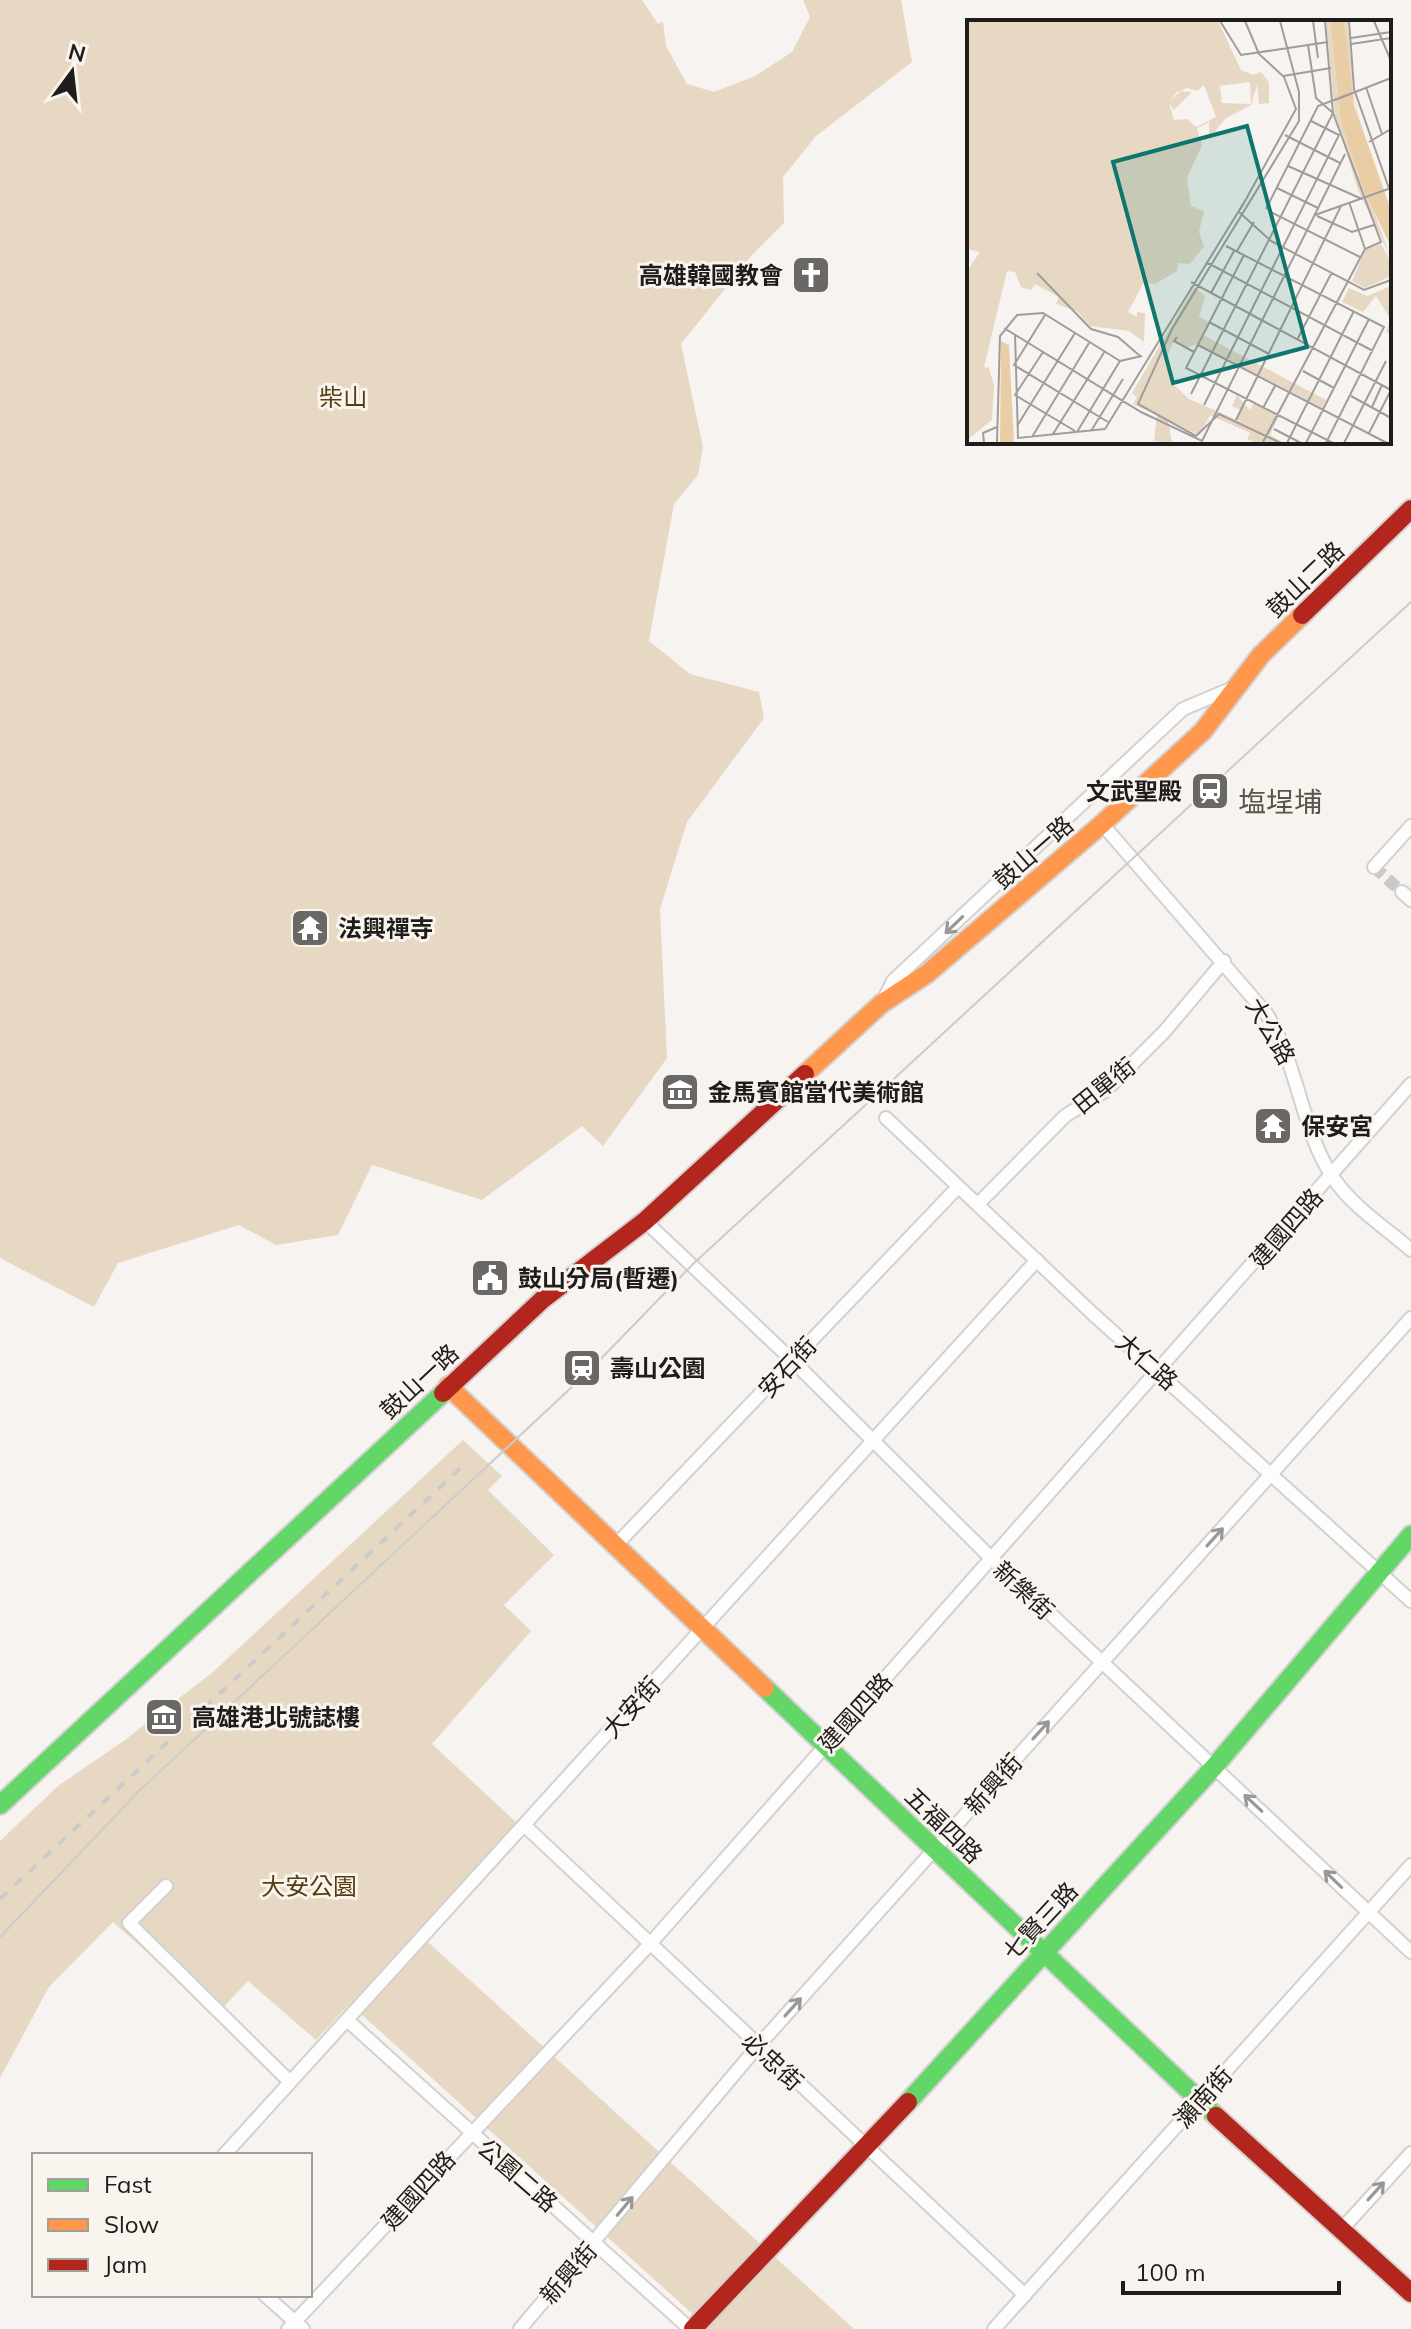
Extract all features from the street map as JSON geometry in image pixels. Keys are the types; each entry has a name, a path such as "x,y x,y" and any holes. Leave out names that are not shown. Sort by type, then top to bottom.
{"street":[{"name":"鼓山二路","path":"1235,687 1261,655 1411,509"},
{"name":"鼓山一路","path":"0,1805 543,1299 645,1221 881,1004 928,973 1102,824 1203,731 1235,687"},
{"name":"鼓山一路","path":"881,1004 893,981 1183,709 1235,687"},
{"name":"大公路","path":"1102,824 1266,1013 1285,1045 1314,1137 1331,1176 1343,1191 1411,1250"},
{"path":"1374,867 1411,826"},
{"name":"田單街","path":"978,1204 1065,1116 1115,1081 1164,1032 1224,961"},
{"name":"建國四路","path":"295,2326 470,2133 649,1945 825,1744 1160,1372 1411,1084"},
{"name":"大仁路","path":"886,1118 1411,1601"},
{"name":"安石街","path":"615,1546 958,1187"},
{"name":"新樂街","path":"645,1221 793,1361 992,1559 1411,1952"},
{"name":"大安街","path":"226,2153 1037,1260"},
{"name":"新興街","path":"520,2329 758,2046 1411,1318"},
{"name":"五福四路","path":"448,1386 1042,1953 1411,2293"},
{"name":"七賢三路","path":"692,2329 865,2149 1214,1767 1411,1535"},
{"name":"必忠街","path":"524,1825 865,2149 1025,2295"},
{"name":"瀨南街","path":"994,2329 1411,1865"},
{"path":"166,1886 129,1923 289,2081"},
{"name":"公園二路","path":"347,2020 692,2329"},
{"path":"1341,2230 1411,2153"},
{"path":"267,2297 295,2326"}],"green space":[{"name":"柴山","path":"0,0 642,0 658,24 663,21 666,46 687,84 714,92 755,76 792,52 810,17 803,0 901,0 912,62 816,136 783,177 784,223 752,255 681,344 703,447 698,475 674,504 649,641 690,674 759,692 764,718 687,822 660,909 667,1058 603,1146 582,1126 482,1200 372,1165 338,1235 276,1245 239,1225 118,1263 94,1307 0,1258"},
{"name":"大安公園","path":"463,1440 502,1476 488,1490 554,1555 504,1605 531,1631 432,1744 517,1823 418,1933 854,2329 709,2329 350,2004 316,2040 248,1981 217,2014 113,1922 49,1987 0,2078 0,1841 58,1786 125,1740 213,1672"}],"tunnel":[{"path":"1374,867 1402,892"}],"tram line":[{"path":"0,1937 139,1791 588,1372 693,1264 1411,602"}],"railway":[{"path":"0,1899 465,1464"}],"traffic: fast":[{"path":"0,1805 443,1393"},
{"path":"908,2102 1214,1767 1411,1535"},
{"path":"765,1688 1216,2116"}],"traffic: slow":[{"path":"805,1074 881,1004 928,973 1102,824 1203,731 1261,655 1302,615"},
{"path":"448,1386 765,1688"}],"traffic: jam":[{"path":"1302,615 1411,509"},
{"path":"443,1393 543,1299 645,1221 805,1074"},
{"path":"693,2329 908,2102"},
{"path":"1216,2116 1411,2293"}],"place":[{"name":"高雄韓國教會","path":"811,275"},
{"name":"文武聖殿","path":"1210,791"},
{"name":"法興禪寺","path":"310,928"},
{"name":"金馬賓館當代美術館","path":"680,1092"},
{"name":"保安宮","path":"1273,1126"},
{"name":"鼓山分局(暫遷)","path":"490,1278"},
{"name":"壽山公園","path":"582,1368"},
{"name":"高雄港北號誌樓","path":"164,1717"}],"district":[{"name":"塩埕埔","path":"1280,801"}]}
